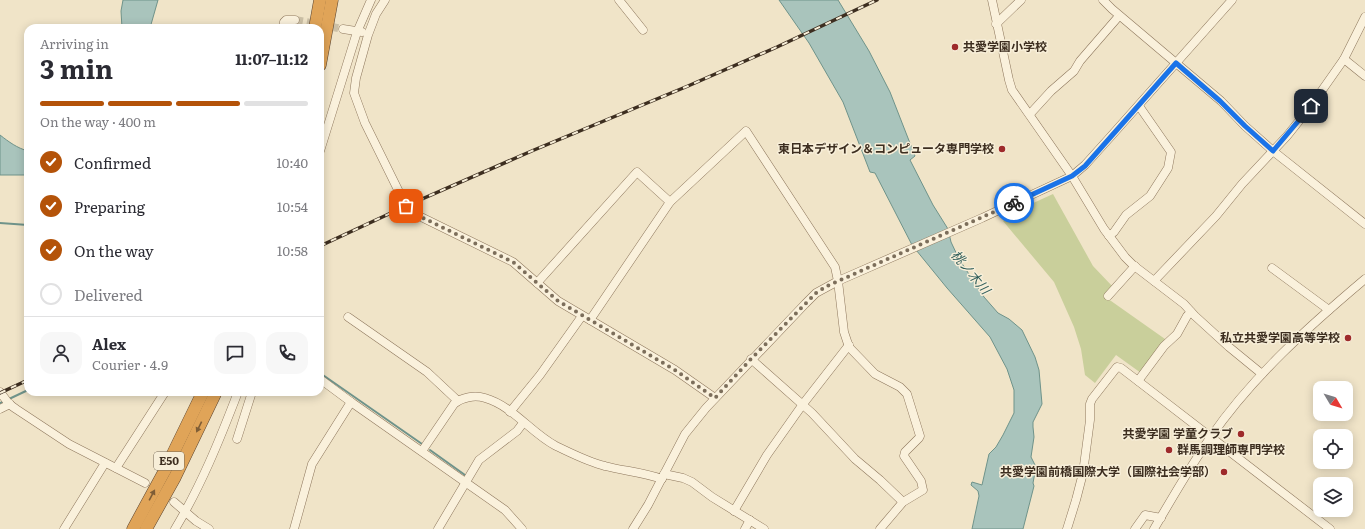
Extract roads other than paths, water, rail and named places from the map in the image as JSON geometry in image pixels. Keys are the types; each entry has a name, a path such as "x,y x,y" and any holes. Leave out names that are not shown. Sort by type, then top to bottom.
{"highway":[{"path":"309,24 312,0"},
{"path":"316,24 320,0"},
{"path":"324,43 332,0"},
{"name":"E50","path":"133,529 201,396"},
{"name":"E50","path":"146,529 175,477 214,396"}],"street":[{"path":"324,138 357,32 370,0"},
{"path":"385,0 376,14 368,35 356,78 354,93 365,123 406,206 415,214 513,262 558,301 687,377 715,398"},
{"path":"619,0 643,30"},
{"path":"992,0 996,24 1012,90 1072,176 1109,236 1125,257 1181,301 1229,347 1262,374"},
{"path":"996,24 1021,0"},
{"path":"1103,0 1220,101 1273,151 1365,224"},
{"path":"633,529 648,505 685,434 715,398 751,359 816,293 838,281 982,218 1072,176 1085,166 1232,0"},
{"path":"1030,114 1050,91 1074,71 1080,61 1120,16"},
{"path":"1154,281 1216,216 1242,184 1273,151 1311,106 1344,59 1365,17"},
{"path":"284,24 286,20 295,20"},
{"path":"343,29 368,35"},
{"path":"1344,59 1365,76"},
{"path":"1109,236 1114,232 1126,216 1150,196 1168,168 1171,152 1138,106"},
{"path":"590,320 670,202 746,131 835,267 842,320 849,345 875,374 900,387 909,397 920,436 905,452 904,456 921,481 923,490 903,502 880,529"},
{"path":"537,283 637,172 670,202"},
{"path":"1108,296 1135,266"},
{"path":"1272,268 1329,310"},
{"path":"1154,529 1181,482 1210,438 1238,402 1284,351 1365,279"},
{"path":"1138,381 1164,346 1177,334 1187,316 1191,312"},
{"path":"510,412 540,375 582,316"},
{"path":"348,317 427,372 458,401"},
{"path":"734,511 767,455 803,404 849,345"},
{"path":"751,359 803,404 855,459 903,502"},
{"path":"1067,529 1083,473 1090,420 1090,404 1092,399 1117,367 1121,368 1330,529"},
{"path":"324,382 508,513 522,529"},
{"path":"0,392 10,404 69,444 145,484"},
{"path":"116,468 162,396"},
{"path":"175,529 210,461 236,396"},
{"path":"237,439 251,396"},
{"path":"422,451 449,411 458,401 477,396 484,397 493,400 556,446 606,466 663,477 683,478 692,482 712,497 764,529"},
{"path":"294,529 312,464 351,402"},
{"path":"0,409 10,404"},
{"path":"438,529 465,482 482,458 524,423"},
{"path":"64,529 106,463"},
{"path":"174,502 185,512 208,528"},
{"path":"1135,529 1145,515 1161,518"},
{"path":"745,529 750,520"}],"water":[{"path":"123,0 158,0 151,24 122,24 121,11"},
{"path":"779,0 838,0 869,51 890,92 915,156 910,160 933,205 948,229 951,242 959,259 984,297 998,313 1009,319 1022,330 1035,357 1039,370 1042,404 1033,422 1034,437 1031,457 1036,467 1033,483 1034,486 1023,529 972,529 979,496 978,491 971,485 972,482 982,485 989,454 996,447 1014,413 1014,390 1007,369 990,337 912,245 875,173 870,172 843,102 809,43"},
{"path":"0,135 24,150 24,175 0,175"}],"waterway":[{"path":"0,223 24,225"},
{"path":"324,376 422,444"},
{"path":"9,399 24,392"},
{"path":"0,403 5,401"},
{"path":"430,450 465,475"}],"tunnel":[{"path":"295,20 316,24"},
{"path":"324,25 343,29"}],"railway":[{"path":"324,244 406,206 534,150 777,47 877,0"},
{"path":"0,393 24,382"}],"place":[{"name":"共愛学園小学校","path":"955,47"},
{"name":"東日本デザイン＆コンピュータ専門学校","path":"1002,149"},
{"name":"私立共愛学園高等学校","path":"1348,338"},
{"name":"共愛学園 学童クラブ","path":"1241,434"},
{"name":"群馬調理師専門学校","path":"1169,450"},
{"name":"共愛学園前橋国際大学（国際社会学部）","path":"1224,472"}],"water label":[{"name":"桃ノ木川","path":"971,272"}]}
